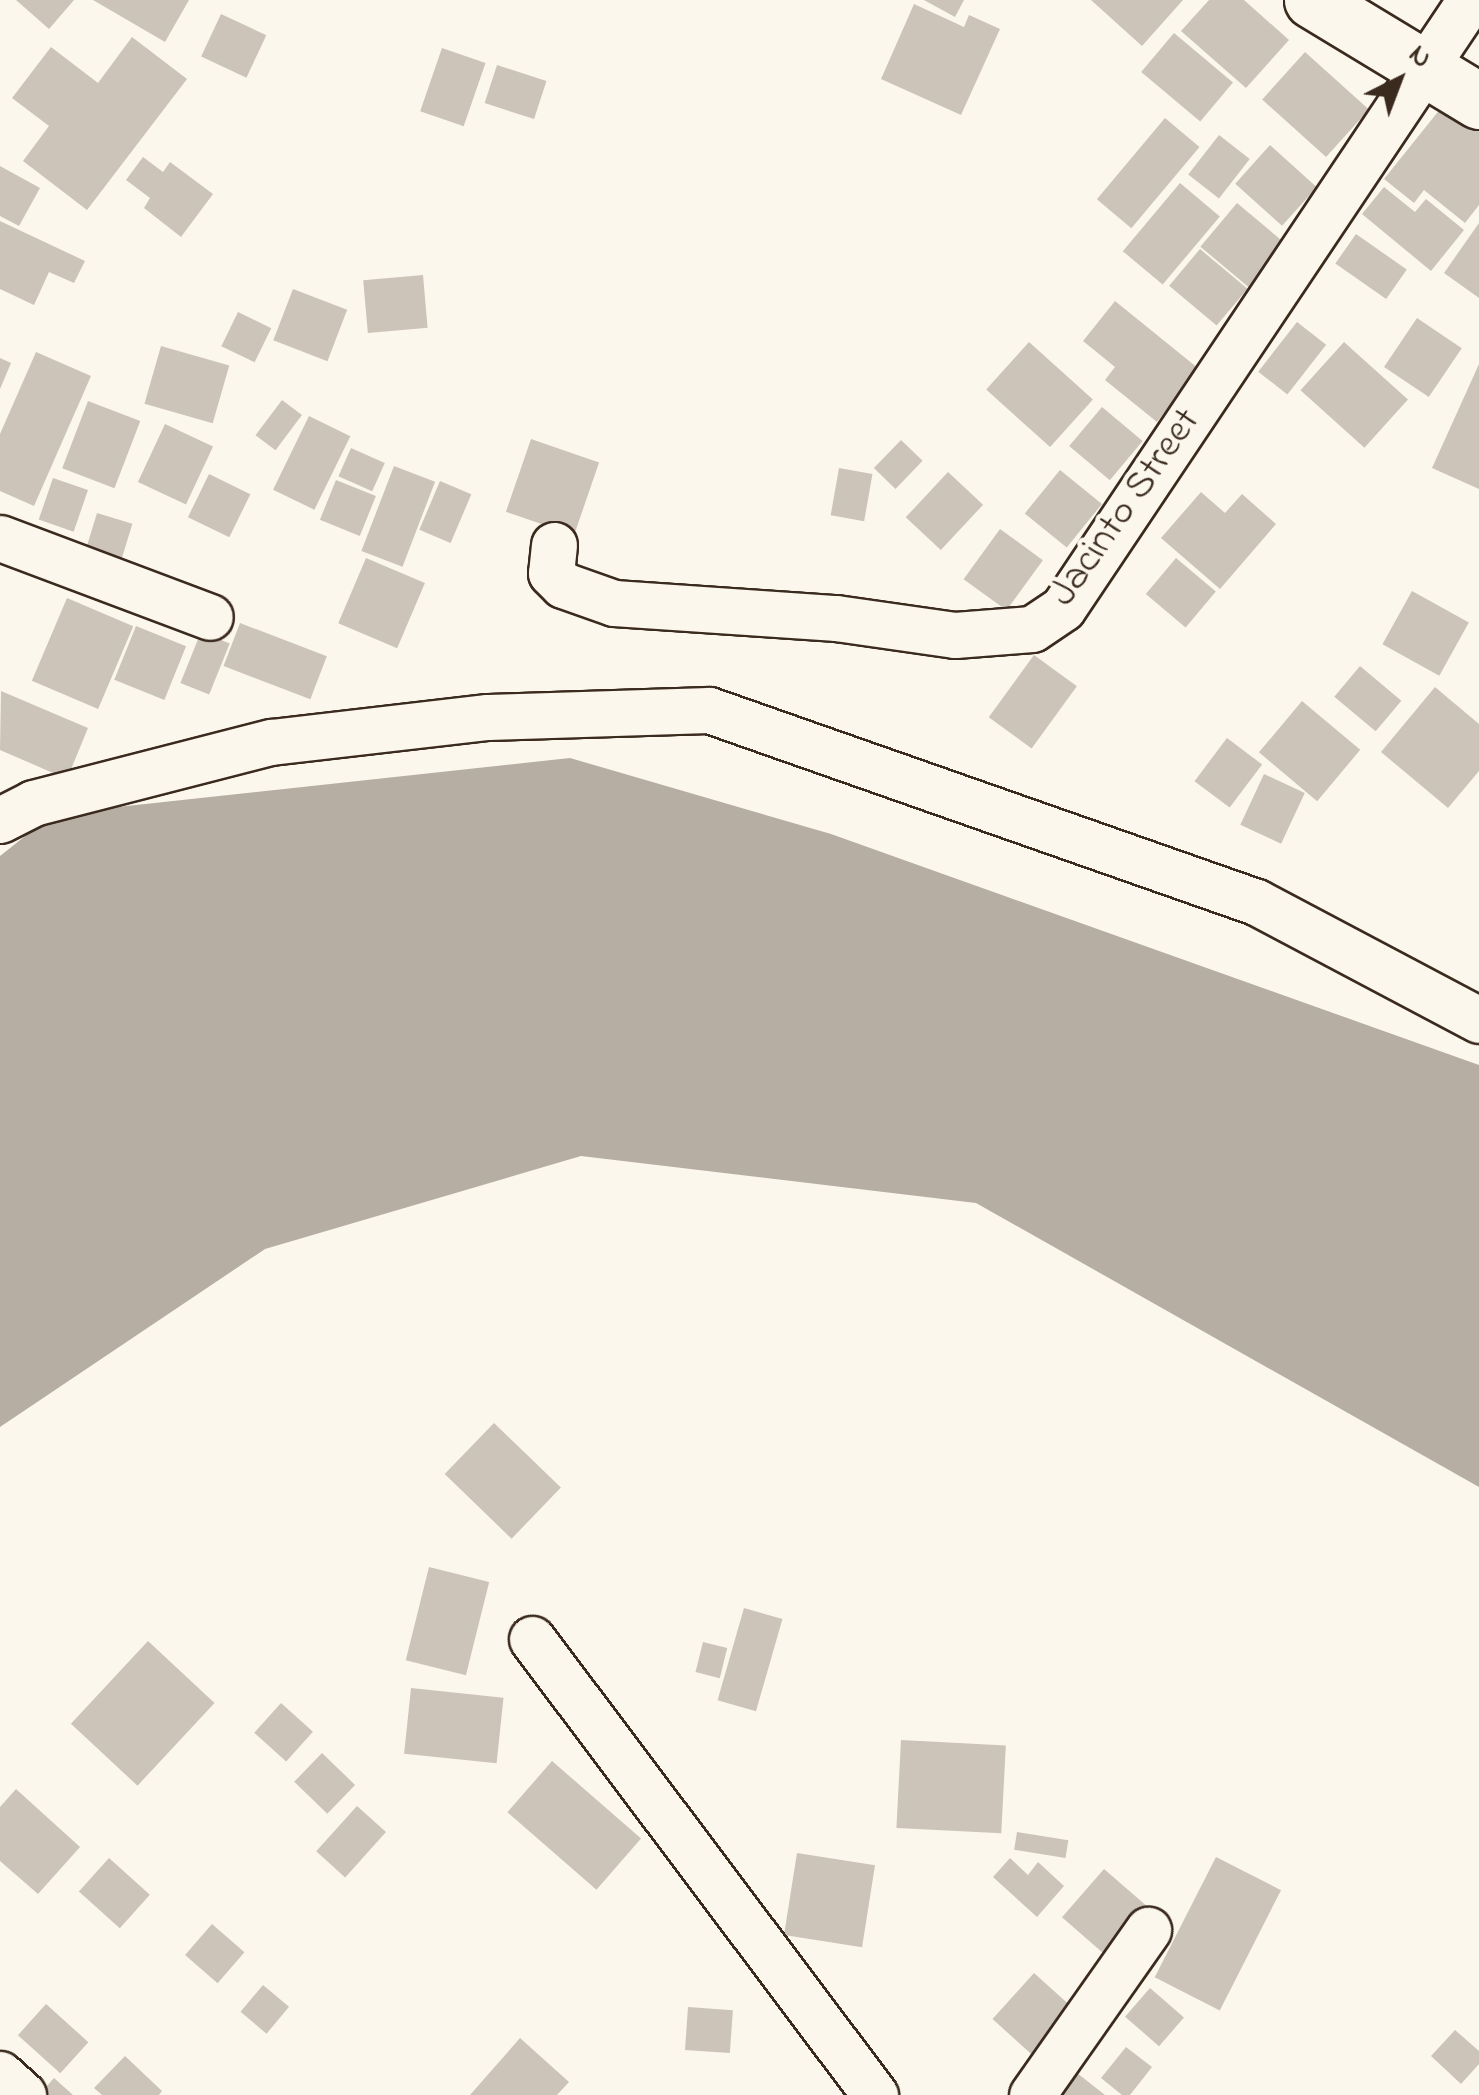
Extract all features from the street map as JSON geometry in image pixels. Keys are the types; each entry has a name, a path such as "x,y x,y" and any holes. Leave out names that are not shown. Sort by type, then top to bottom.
{"street":[{"path":"1312,0 1479,101"},
{"name":"Jacinto Street","path":"554,544 552,573 564,585 614,603 836,618 955,635 1032,629 1063,608 1470,0"},
{"path":"0,538 210,617"},
{"path":"0,820 34,803 271,742 488,717 709,710 1256,902 1479,1020"},
{"path":"532,1639 874,2095"},
{"path":"1032,2095 1148,1930"},
{"path":"0,2074 23,2095"}],"shaded area":[{"path":"570,758 831,834 1479,1065 1479,1487 976,1203 581,1156 265,1249 0,1427 0,856 53,814"}],"building":[{"path":"16,0 74,0 49,29"},
{"path":"93,0 189,0 165,42"},
{"path":"924,0 964,0 955,17"},
{"path":"1091,0 1183,0 1142,46"},
{"path":"1209,0 1244,0 1289,40 1246,88 1181,31"},
{"path":"914,4 964,27 969,15 1000,29 961,115 881,79"},
{"path":"221,14 266,35 246,78 201,57"},
{"path":"1174,33 1233,82 1200,122 1141,72"},
{"path":"132,37 187,79 87,210 23,161 49,126 12,98 51,47 98,83"},
{"path":"442,48 485,63 464,126 420,111"},
{"path":"1305,52 1369,110 1326,157 1262,100"},
{"path":"497,65 546,81 534,119 485,103"},
{"path":"1445,103 1479,131 1479,205 1465,223 1424,190 1414,203 1384,179"},
{"path":"1165,118 1199,147 1131,228 1097,199"},
{"path":"1219,135 1250,159 1219,198 1188,174"},
{"path":"1270,145 1317,187 1282,226 1235,184"},
{"path":"143,157 163,172 170,162 213,194 181,237 144,208 150,198 126,180"},
{"path":"0,166 40,188 19,226 0,216"},
{"path":"1180,183 1220,216 1163,285 1123,251"},
{"path":"1384,187 1415,212 1426,199 1464,230 1431,271 1362,214"},
{"path":"1237,203 1288,246 1252,290 1200,247"},
{"path":"0,221 85,261 74,283 49,272 34,305 0,289"},
{"path":"1479,223 1479,298 1444,273"},
{"path":"1356,234 1407,270 1386,299 1335,263"},
{"path":"1200,249 1247,289 1217,326 1169,286"},
{"path":"423,275 428,328 368,333 363,280"},
{"path":"293,289 347,310 327,361 273,340"},
{"path":"1115,301 1199,369 1157,422 1105,380 1115,367 1083,341"},
{"path":"238,312 271,328 255,362 221,346"},
{"path":"1417,318 1462,348 1429,397 1384,367"},
{"path":"1297,322 1326,345 1287,394 1258,372"},
{"path":"1029,342 1093,400 1050,447 986,390"},
{"path":"1344,342 1408,400 1364,448 1301,390"},
{"path":"161,346 229,366 213,423 144,404"},
{"path":"36,352 91,376 34,506 0,491 0,434"},
{"path":"0,358 11,363 0,389"},
{"path":"1479,364 1479,489 1432,468"},
{"path":"282,400 302,415 275,450 256,435"},
{"path":"88,401 140,421 114,488 62,468"},
{"path":"1102,407 1143,441 1110,480 1069,446"},
{"path":"309,416 350,436 314,510 273,490"},
{"path":"165,424 213,446 186,504 138,482"},
{"path":"531,439 599,462 574,535 506,512"},
{"path":"901,440 923,461 895,489 874,468"},
{"path":"351,448 385,463 372,491 338,476"},
{"path":"394,466 435,482 402,567 361,551"},
{"path":"839,468 872,474 864,521 831,515"},
{"path":"1060,470 1102,504 1067,548 1025,514"},
{"path":"948,472 983,505 941,550 906,517"},
{"path":"209,474 250,494 229,537 188,517"},
{"path":"53,478 88,490 74,532 39,520"},
{"path":"336,480 376,496 360,536 320,520"},
{"path":"440,481 471,494 451,543 419,530"},
{"path":"1201,492 1225,513 1242,494 1276,524 1220,589 1161,538"},
{"path":"97,513 132,524 121,561 86,550"},
{"path":"1000,529 1043,560 1006,610 964,579"},
{"path":"366,558 425,583 397,648 338,623"},
{"path":"1176,558 1216,591 1186,627 1146,594"},
{"path":"1412,591 1469,623 1439,676 1382,644"},
{"path":"67,598 133,626 98,709 32,681"},
{"path":"240,623 327,656 310,699 224,666"},
{"path":"136,626 186,646 164,700 114,680"},
{"path":"201,632 230,644 209,695 180,683"},
{"path":"1034,655 1077,686 1032,748 989,717"},
{"path":"1360,666 1401,701 1376,731 1334,697"},
{"path":"1435,687 1479,724 1479,771 1448,808 1381,752"},
{"path":"1,691 88,728 67,779 0,750"},
{"path":"1302,701 1360,750 1317,801 1259,752"},
{"path":"1227,738 1262,764 1230,808 1195,781"},
{"path":"1264,774 1305,793 1281,844 1240,825"},
{"path":"494,1423 561,1488 512,1539 445,1474"},
{"path":"429,1567 489,1582 466,1675 406,1660"},
{"path":"744,1608 782,1619 756,1711 718,1700"},
{"path":"148,1641 215,1703 137,1786 71,1724"},
{"path":"703,1642 727,1648 720,1678 696,1672"},
{"path":"411,1688 503,1698 497,1763 404,1754"},
{"path":"281,1703 313,1732 286,1761 254,1733"},
{"path":"901,1740 1006,1745 1001,1833 896,1828"},
{"path":"322,1753 355,1785 327,1814 294,1782"},
{"path":"552,1761 641,1838 596,1890 507,1812"},
{"path":"16,1789 80,1847 38,1894 0,1861 0,1807"},
{"path":"357,1806 386,1832 345,1877 316,1851"},
{"path":"1017,1832 1068,1840 1066,1858 1014,1850"},
{"path":"797,1853 875,1865 862,1947 784,1935"},
{"path":"1216,1857 1281,1890 1220,2010 1155,1977"},
{"path":"109,1858 150,1895 120,1928 79,1891"},
{"path":"1010,1858 1028,1875 1038,1862 1064,1886 1037,1917 993,1877"},
{"path":"1104,1869 1149,1908 1107,1957 1062,1917"},
{"path":"212,1924 244,1952 218,1983 185,1955"},
{"path":"1034,1973 1075,2010 1033,2056 993,2019"},
{"path":"263,1985 289,2007 267,2034 241,2012"},
{"path":"1150,1988 1184,2018 1159,2046 1125,2017"},
{"path":"46,2004 88,2042 60,2073 18,2035"},
{"path":"688,2007 733,2010 730,2053 685,2050"},
{"path":"1455,2030 1479,2051 1479,2064 1461,2084 1431,2056"},
{"path":"520,2038 569,2082 557,2095 470,2095"},
{"path":"1126,2047 1152,2067 1130,2095 1122,2095 1101,2078"},
{"path":"125,2056 162,2091 159,2095 102,2095 94,2088"},
{"path":"1077,2073 1105,2095 1060,2095"},
{"path":"54,2078 73,2095 39,2095"}]}
